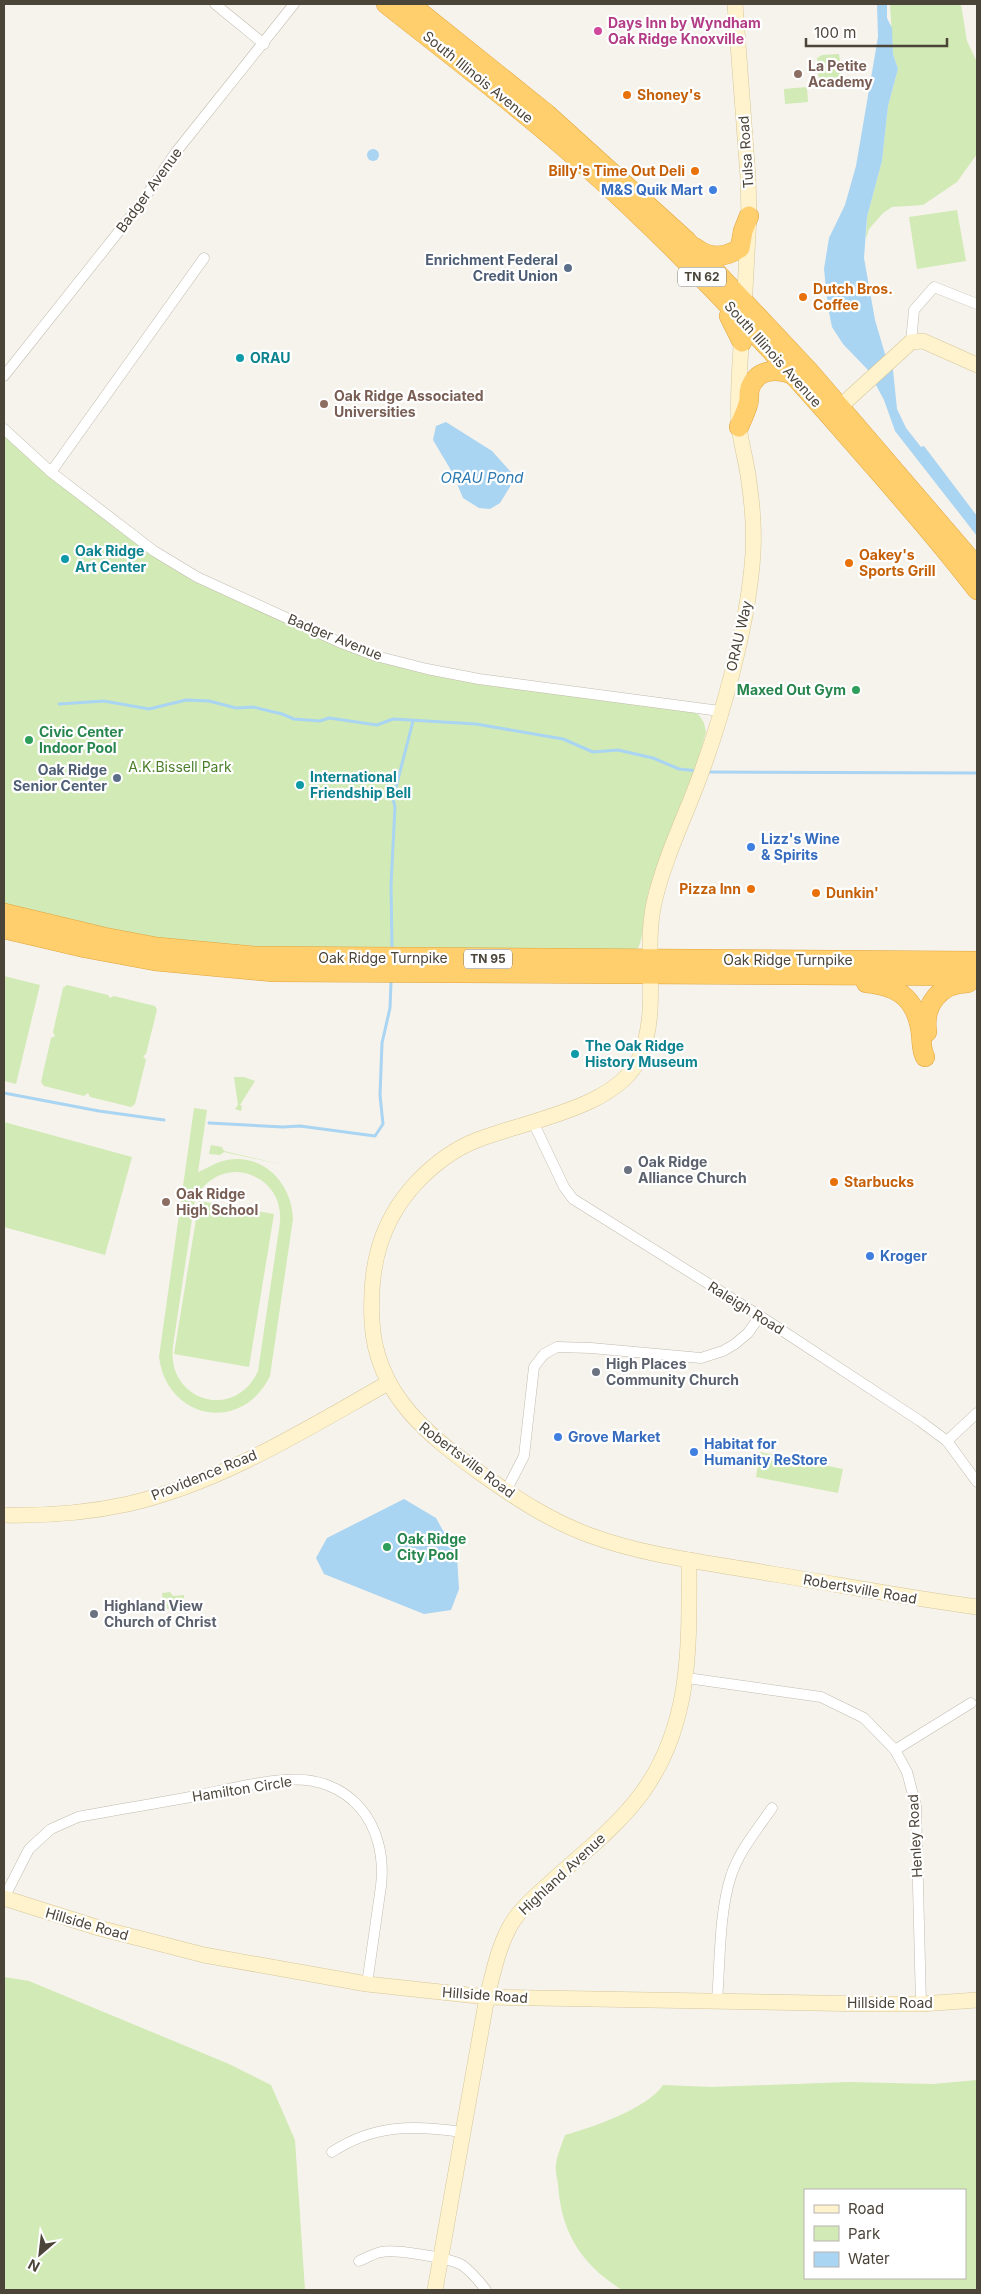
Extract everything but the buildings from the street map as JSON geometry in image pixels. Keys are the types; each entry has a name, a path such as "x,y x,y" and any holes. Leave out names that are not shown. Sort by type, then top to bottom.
{"highway":[{"name":"South Illinois Avenue","path":"386,4 492,87 624,201 720,295 793,375 835,411 977,568"},
{"name":"South Illinois Avenue","path":"410,4 546,114 687,241 744,301 835,411 900,496 977,590"},
{"path":"624,201 665,250 728,315 742,342"},
{"path":"687,241 711,256 732,253 740,248 743,231 749,216"},
{"path":"739,427 749,403 749,391 754,380 762,373 775,370 793,375"},
{"name":"Oak Ridge Turnpike","path":"4,913 94,935 148,945 254,956 650,967 763,974 977,976"},
{"name":"Oak Ridge Turnpike","path":"4,929 85,948 155,961 260,971 977,961"},
{"path":"763,974 816,982 880,984 893,989 907,999 916,1011 925,1057 929,1048 925,1020 930,1005 949,986 956,983 977,983"}],"street":[{"path":"215,4 264,44"},
{"name":"Badger Avenue","path":"4,376 139,206 176,152 294,4"},
{"name":"Tulsa Road","path":"735,4 748,177 749,216 744,301"},
{"path":"51,472 204,258"},
{"path":"917,342 914,310 934,287 977,304"},
{"path":"966,299 977,295"},
{"name":"ORAU Way","path":"650,967 655,899 662,874 701,773 720,711 746,609 752,566 754,528 750,484 739,427 744,301"},
{"path":"835,411 893,359 917,342"},
{"path":"917,342 977,366"},
{"name":"Badger Avenue","path":"4,429 51,472 154,551 197,577 339,642 376,656 426,669 479,679 720,711"},
{"name":"Robertsville Road","path":"650,967 648,1032 637,1064 630,1075 598,1099 477,1140 456,1150 436,1164 414,1185 396,1210 377,1252 370,1292 372,1333 388,1382 419,1425 450,1451 506,1491 545,1515 587,1534 637,1550 689,1560 900,1596 977,1607"},
{"name":"Raleigh Road","path":"533,1122 564,1187 573,1199 760,1316 920,1421 947,1441 977,1482"},
{"path":"506,1491 524,1456 534,1367 544,1354 557,1347 701,1358 723,1351 735,1344 748,1333 760,1316"},
{"name":"Providence Road","path":"4,1515 65,1514 128,1504 167,1493 272,1447 388,1382"},
{"path":"947,1441 977,1413"},
{"name":"Highland Avenue","path":"435,2290 487,1997 498,1952 518,1914 620,1819 650,1781 671,1739 682,1706 687,1678 689,1560"},
{"name":"Henley Road","path":"687,1678 821,1697 864,1718 894,1750 907,1772 916,1806 922,2004"},
{"path":"894,1750 971,1703"},
{"name":"Hamilton Circle","path":"4,1898 29,1849 51,1829 78,1818 284,1780 319,1783 340,1792 360,1808 374,1826 381,1848 382,1878 367,1984"},
{"path":"717,2002 724,1906 729,1884 743,1849 772,1808"},
{"name":"Hillside Road","path":"4,1898 99,1928 204,1955 367,1984 487,1997 922,2004 977,2000"},
{"path":"332,2152 346,2143 367,2134 391,2129 426,2127 462,2132"},
{"path":"359,2261 382,2252 405,2252 440,2259 460,2264 473,2274 486,2290"}],"green space":[{"path":"890,4 961,4 967,41 977,62 977,154 957,182 923,205 892,207 883,213 869,229 866,239 867,217 882,161 888,106 898,69 893,54"},
{"path":"839,54 843,81 819,83 817,58 822,55"},
{"path":"807,87 808,102 785,104 784,89"},
{"path":"957,210 966,261 917,269 909,217"},
{"name":"A.K.Bissell Park","path":"4,435 152,555 412,670 688,709 699,715 704,723 706,732 696,767 649,890 638,948 628,954 250,952 159,942 4,908"},
{"path":"4,976 40,985 16,1084 4,1081"},
{"path":"67,985 108,995 110,998 114,996 155,1006 157,1010 146,1054 143,1056 146,1060 135,1104 131,1107 90,1097 88,1093 84,1096 44,1086 41,1082 51,1038 55,1036 53,1032 63,988"},
{"path":"234,1077 244,1077 255,1081 240,1105 242,1106 241,1111 235,1109 238,1105"},
{"path":"194,1108 207,1110 198,1172 227,1160 253,1161 264,1166 274,1174 287,1194 291,1206 293,1219 270,1376 258,1394 242,1406 225,1412 207,1412 190,1406 176,1395 165,1378 159,1357","holes":["231,1172 248,1174 264,1182 270,1188 275,1195 280,1212 258,1371 247,1387 234,1396 219,1400 204,1398 191,1392 180,1380 174,1365 173,1346 195,1199 207,1183 218,1176"]},
{"path":"4,1122 132,1157 105,1255 4,1227"},
{"path":"211,1145 222,1147 224,1151 289,1166 224,1152 220,1155 209,1154"},
{"path":"199,1201 274,1214 249,1367 174,1354"},
{"path":"760,1452 843,1469 838,1493 756,1477"},
{"path":"170,1592 173,1596 184,1595 184,1608 164,1609 162,1593"},
{"path":"4,1977 29,1981 229,2064 271,2085 295,2140 305,2290 4,2290"},
{"path":"977,2080 977,2290 622,2290 595,2269 576,2245 564,2217 556,2169 557,2157 565,2135 604,2122 632,2109 645,2102 663,2085 712,2087 848,2082 933,2084"}],"water":[{"path":"877,4 887,4 887,18 892,28 893,54 898,69 888,106 882,161 867,217 864,258 875,320 885,354 893,370 897,409 906,428 921,447 924,446 977,516 977,536 895,431 884,400 868,370 843,344 832,327 828,307 824,269 829,238 845,205 856,166 878,37"},
{"path":"373,149 379,155 373,161 367,155"},
{"name":"ORAU Pond","path":"446,422 492,451 511,472 511,485 500,503 490,509 479,508 463,498 452,472 433,440 436,426"},
{"name":"Oak Ridge City Pool","path":"404,1499 436,1518 457,1556 459,1589 451,1610 424,1614 324,1574 316,1558 327,1538"}],"waterway":[{"path":"59,704 104,701 149,709 186,700 209,701 236,708 253,707 294,719 320,721 329,718 377,725 393,719 476,724 563,739 593,752 618,750 653,758 679,769 698,771"},
{"path":"392,948 391,885 395,807 393,799 413,721"},
{"path":"707,772 977,773"},
{"path":"209,1123 283,1127 300,1126 375,1136 383,1124 380,1095 382,1043 390,1008 391,983"},
{"path":"4,1093 99,1111 164,1120"}],"place":[{"name":"Days Inn by Wyndham Oak Ridge Knoxville","path":"598,31"},
{"name":"La Petite Academy","path":"798,74"},
{"name":"Shoney's","path":"627,95"},
{"name":"Billy's Time Out Deli","path":"695,171"},
{"name":"M&S Quik Mart","path":"713,190"},
{"name":"Enrichment Federal Credit Union","path":"568,268"},
{"name":"Dutch Bros. Coffee","path":"803,297"},
{"name":"ORAU","path":"240,358"},
{"name":"Oak Ridge Associated Universities","path":"324,404"},
{"name":"Oak Ridge Art Center","path":"65,559"},
{"name":"Oakey's Sports Grill","path":"849,563"},
{"name":"Maxed Out Gym","path":"856,690"},
{"name":"Civic Center Indoor Pool","path":"29,740"},
{"name":"Oak Ridge Senior Center","path":"117,778"},
{"name":"International Friendship Bell","path":"300,785"},
{"name":"Lizz's Wine & Spirits","path":"751,847"},
{"name":"Pizza Inn","path":"751,889"},
{"name":"Dunkin'","path":"816,893"},
{"name":"The Oak Ridge History Museum","path":"575,1054"},
{"name":"Oak Ridge Alliance Church","path":"628,1170"},
{"name":"Starbucks","path":"834,1182"},
{"name":"Oak Ridge High School","path":"166,1202"},
{"name":"Kroger","path":"870,1256"},
{"name":"High Places Community Church","path":"596,1372"},
{"name":"Grove Market","path":"558,1437"},
{"name":"Habitat for Humanity ReStore","path":"694,1452"},
{"name":"Oak Ridge City Pool","path":"387,1547"},
{"name":"Highland View Church of Christ","path":"94,1614"}]}
